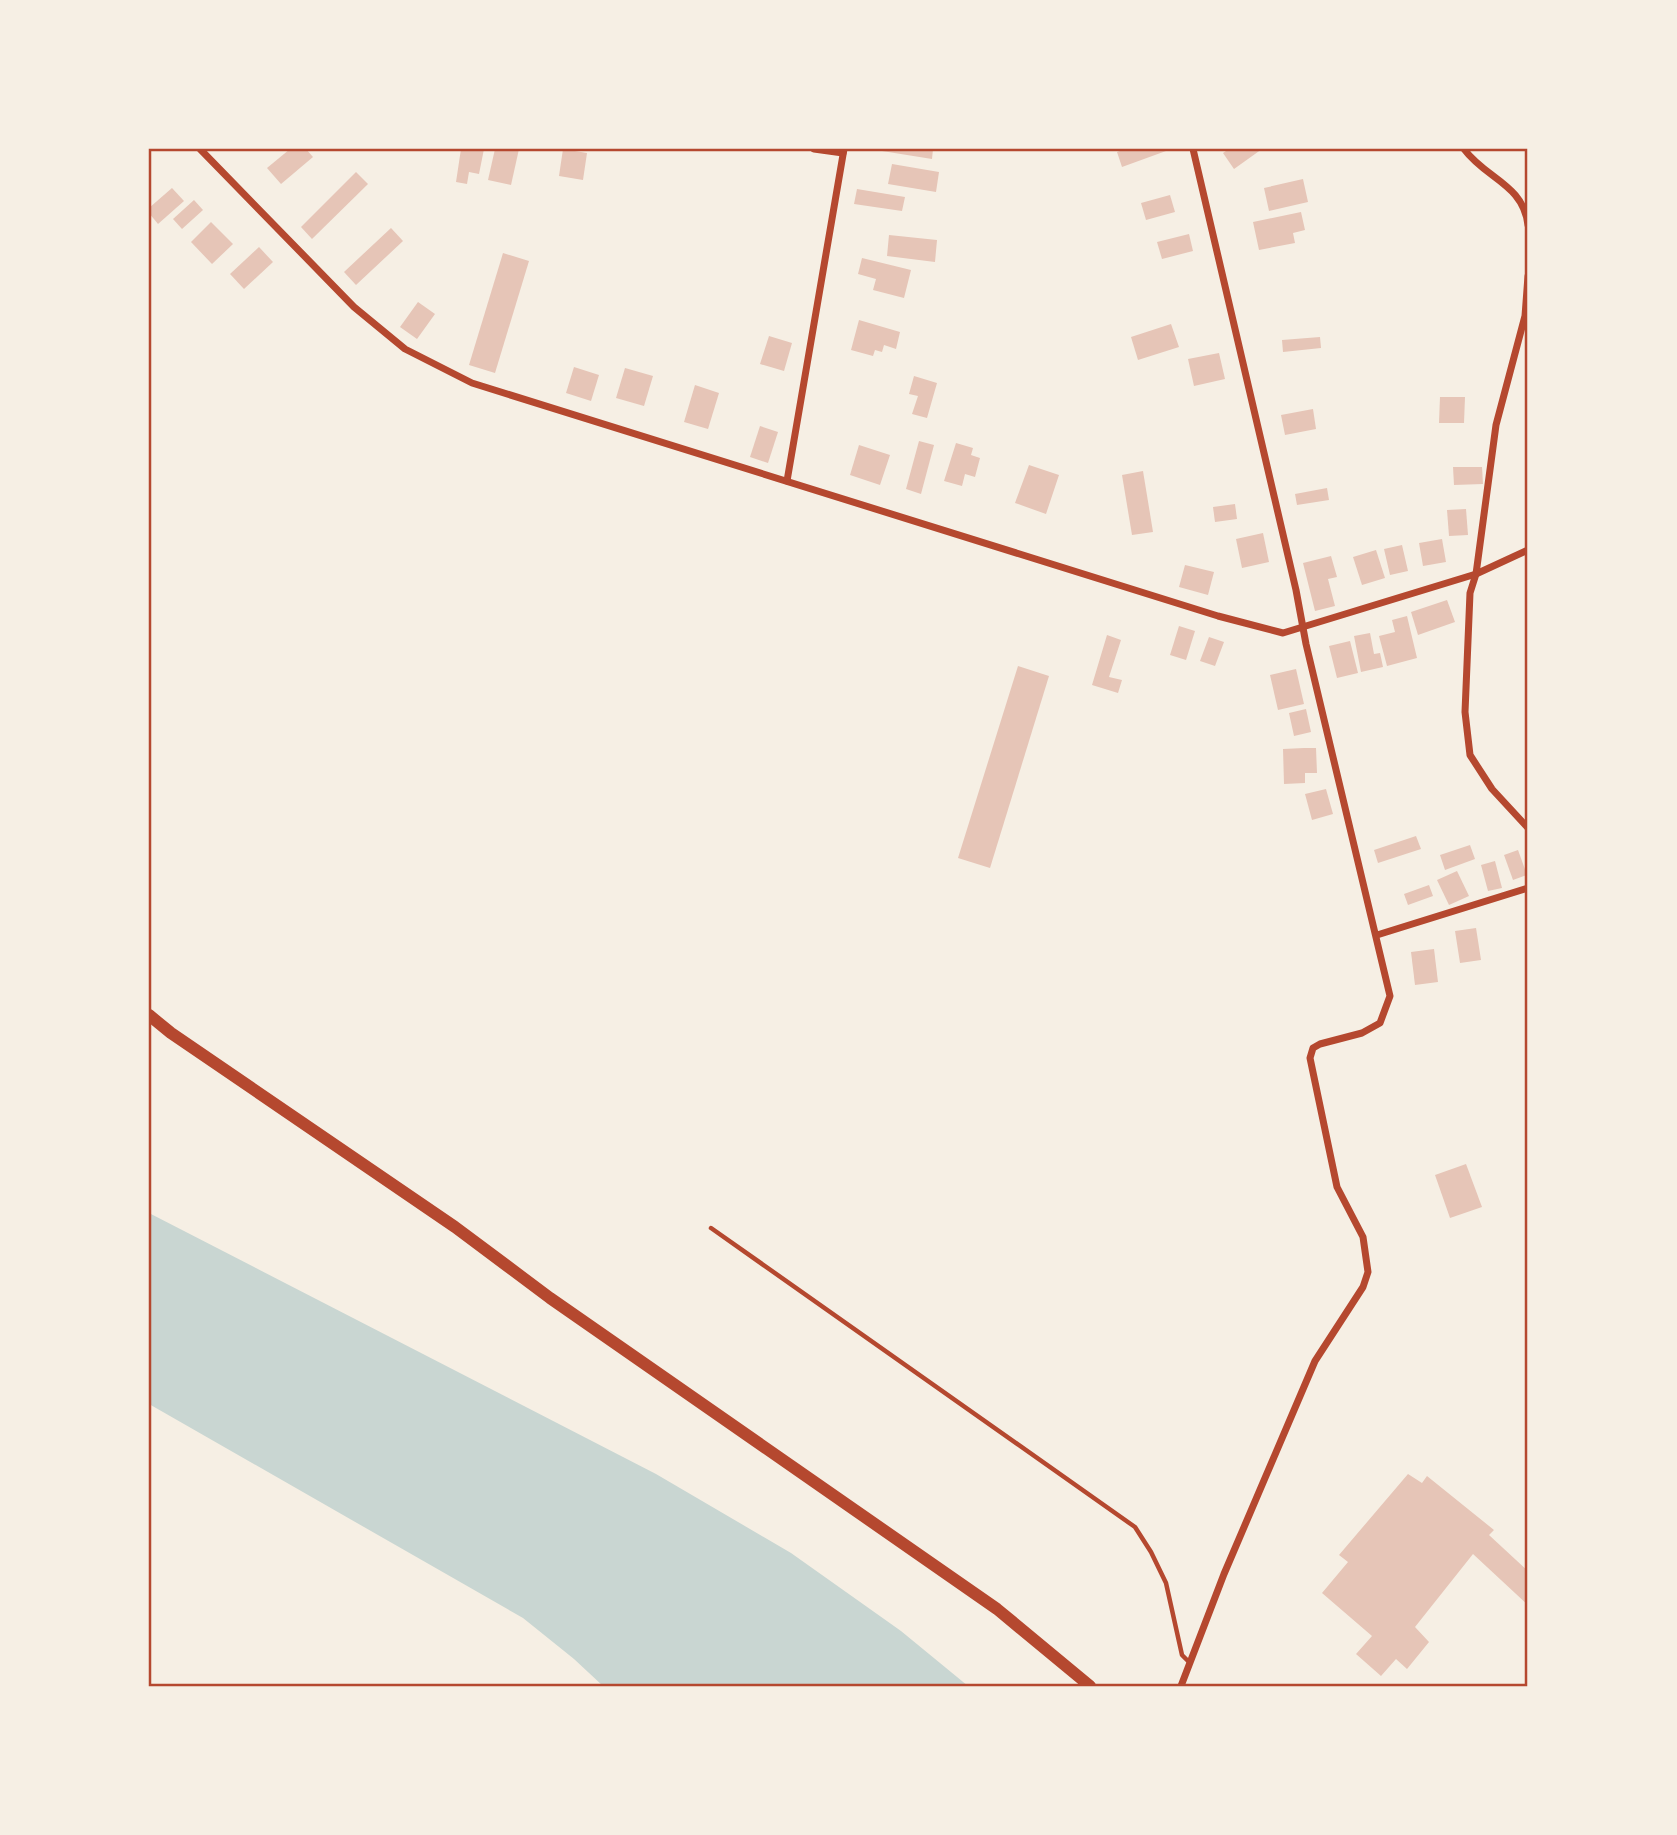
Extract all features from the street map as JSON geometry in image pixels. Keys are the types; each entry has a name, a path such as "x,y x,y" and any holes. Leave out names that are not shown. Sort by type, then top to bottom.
{"main road":[{"path":"149,1015 171,1033 456,1227 551,1298 997,1609 1090,1686"}],"street":[{"path":"200,149 354,307 405,349 472,383 1218,616 1283,633 1476,575 1528,550"},
{"path":"787,481 843,151 814,149"},
{"path":"1181,1686 1315,1361 1363,1287 1368,1272 1363,1237 1337,1187 1310,1058 1313,1048 1320,1044 1363,1032 1380,1023 1390,996 1193,149"},
{"path":"1464,149 1484,170 1511,190 1526,209 1528,225"},
{"path":"1528,276 1525,316 1496,425 1476,575 1469,593 1465,712 1470,755 1492,789 1528,828"},
{"path":"1377,935 1528,888"}],"lane":[{"path":"711,1228 1135,1527 1166,1583 1182,1655 1189,1662"}],"shaded area":[{"path":"149,1213 656,1474 791,1553 901,1631 968,1686 603,1686 523,1618 149,1404"}],"building":[{"path":"290,149 306,149 313,157 281,184 267,168"},
{"path":"461,149 484,149 479,174 469,172 467,184 456,182"},
{"path":"495,149 519,149 511,185 488,180"},
{"path":"563,149 587,153 583,180 559,176"},
{"path":"882,149 933,149 932,159"},
{"path":"1125,149 1166,151 1122,167 1117,152"},
{"path":"1229,149 1262,149 1234,169 1223,153"},
{"path":"892,164 939,172 936,192 888,184"},
{"path":"356,172 368,184 312,239 301,227"},
{"path":"1303,179 1308,202 1269,211 1264,188"},
{"path":"172,188 184,201 158,224 149,213 149,208"},
{"path":"857,189 905,197 902,211 854,204"},
{"path":"1170,195 1175,212 1146,220 1141,203"},
{"path":"194,200 203,210 182,229 173,219"},
{"path":"1301,212 1305,230 1293,233 1295,243 1259,250 1253,222"},
{"path":"211,222 233,244 212,264 191,242"},
{"path":"391,228 403,241 356,285 344,272"},
{"path":"1189,234 1193,251 1162,259 1157,242"},
{"path":"889,235 937,240 935,262 887,256"},
{"path":"259,247 273,262 244,289 230,274"},
{"path":"503,253 529,261 495,373 469,365"},
{"path":"862,258 911,270 904,298 873,290 876,279 858,274"},
{"path":"418,302 435,314 417,339 400,327"},
{"path":"859,320 900,332 896,349 884,345 882,352 875,350 873,356 851,350"},
{"path":"1171,324 1179,347 1138,360 1131,337"},
{"path":"769,336 792,343 784,371 760,364"},
{"path":"1320,337 1321,348 1283,352 1282,340"},
{"path":"1219,353 1225,379 1194,386 1188,359"},
{"path":"574,367 599,375 591,401 566,393"},
{"path":"625,368 653,376 644,406 616,398"},
{"path":"914,376 937,383 927,418 912,414 918,396 909,394"},
{"path":"695,385 719,393 708,429 684,422"},
{"path":"1440,397 1465,397 1464,423 1439,423"},
{"path":"1313,409 1316,429 1285,435 1281,415"},
{"path":"760,426 778,432 768,463 750,457"},
{"path":"919,441 934,445 921,494 906,489"},
{"path":"956,443 973,448 971,455 980,458 975,477 965,474 962,486 944,481"},
{"path":"859,445 890,455 880,485 850,475"},
{"path":"1029,465 1059,475 1046,514 1015,503"},
{"path":"1453,467 1482,467 1483,484 1454,485"},
{"path":"1143,471 1153,532 1132,535 1122,475"},
{"path":"1327,488 1329,500 1297,505 1295,494"},
{"path":"1235,504 1237,519 1215,522 1213,507"},
{"path":"1466,509 1468,535 1449,536 1447,510"},
{"path":"1263,533 1269,562 1242,568 1236,539"},
{"path":"1442,539 1446,562 1423,566 1419,543"},
{"path":"1402,545 1408,571 1390,575 1384,549"},
{"path":"1376,550 1385,578 1362,585 1353,557"},
{"path":"1331,556 1337,577 1328,579 1335,606 1315,611 1303,563"},
{"path":"1185,565 1214,572 1208,595 1179,587"},
{"path":"1447,600 1455,622 1418,635 1411,612"},
{"path":"1407,616 1417,658 1387,666 1379,636 1395,632 1392,620"},
{"path":"1179,626 1195,631 1186,660 1170,655"},
{"path":"1370,633 1374,654 1380,653 1383,667 1361,672 1354,636"},
{"path":"1107,635 1121,640 1109,677 1122,680 1118,693 1092,685"},
{"path":"1209,637 1224,642 1215,666 1200,661"},
{"path":"1350,641 1358,673 1337,678 1329,646"},
{"path":"1018,666 1049,676 990,868 958,858"},
{"path":"1296,669 1304,704 1278,710 1270,675"},
{"path":"1306,709 1311,732 1294,736 1289,713"},
{"path":"1316,748 1317,773 1305,773 1305,783 1284,784 1283,749"},
{"path":"1326,789 1333,814 1312,820 1305,794"},
{"path":"1416,836 1421,849 1378,863 1374,850"},
{"path":"1470,845 1475,859 1445,870 1440,855"},
{"path":"1518,850 1527,875 1513,880 1504,855"},
{"path":"1495,861 1502,888 1488,891 1481,865"},
{"path":"1457,871 1469,896 1449,905 1437,880"},
{"path":"1429,885 1433,896 1408,905 1404,894"},
{"path":"1476,928 1481,960 1460,963 1455,931"},
{"path":"1434,949 1438,982 1415,985 1411,952"},
{"path":"1466,1164 1482,1207 1450,1218 1435,1175"},
{"path":"1408,1474 1422,1483 1427,1476 1494,1530 1489,1535 1528,1571 1528,1605 1473,1554 1415,1627 1429,1642 1407,1669 1396,1659 1381,1676 1356,1654 1372,1636 1322,1593 1348,1562 1339,1555"}]}
